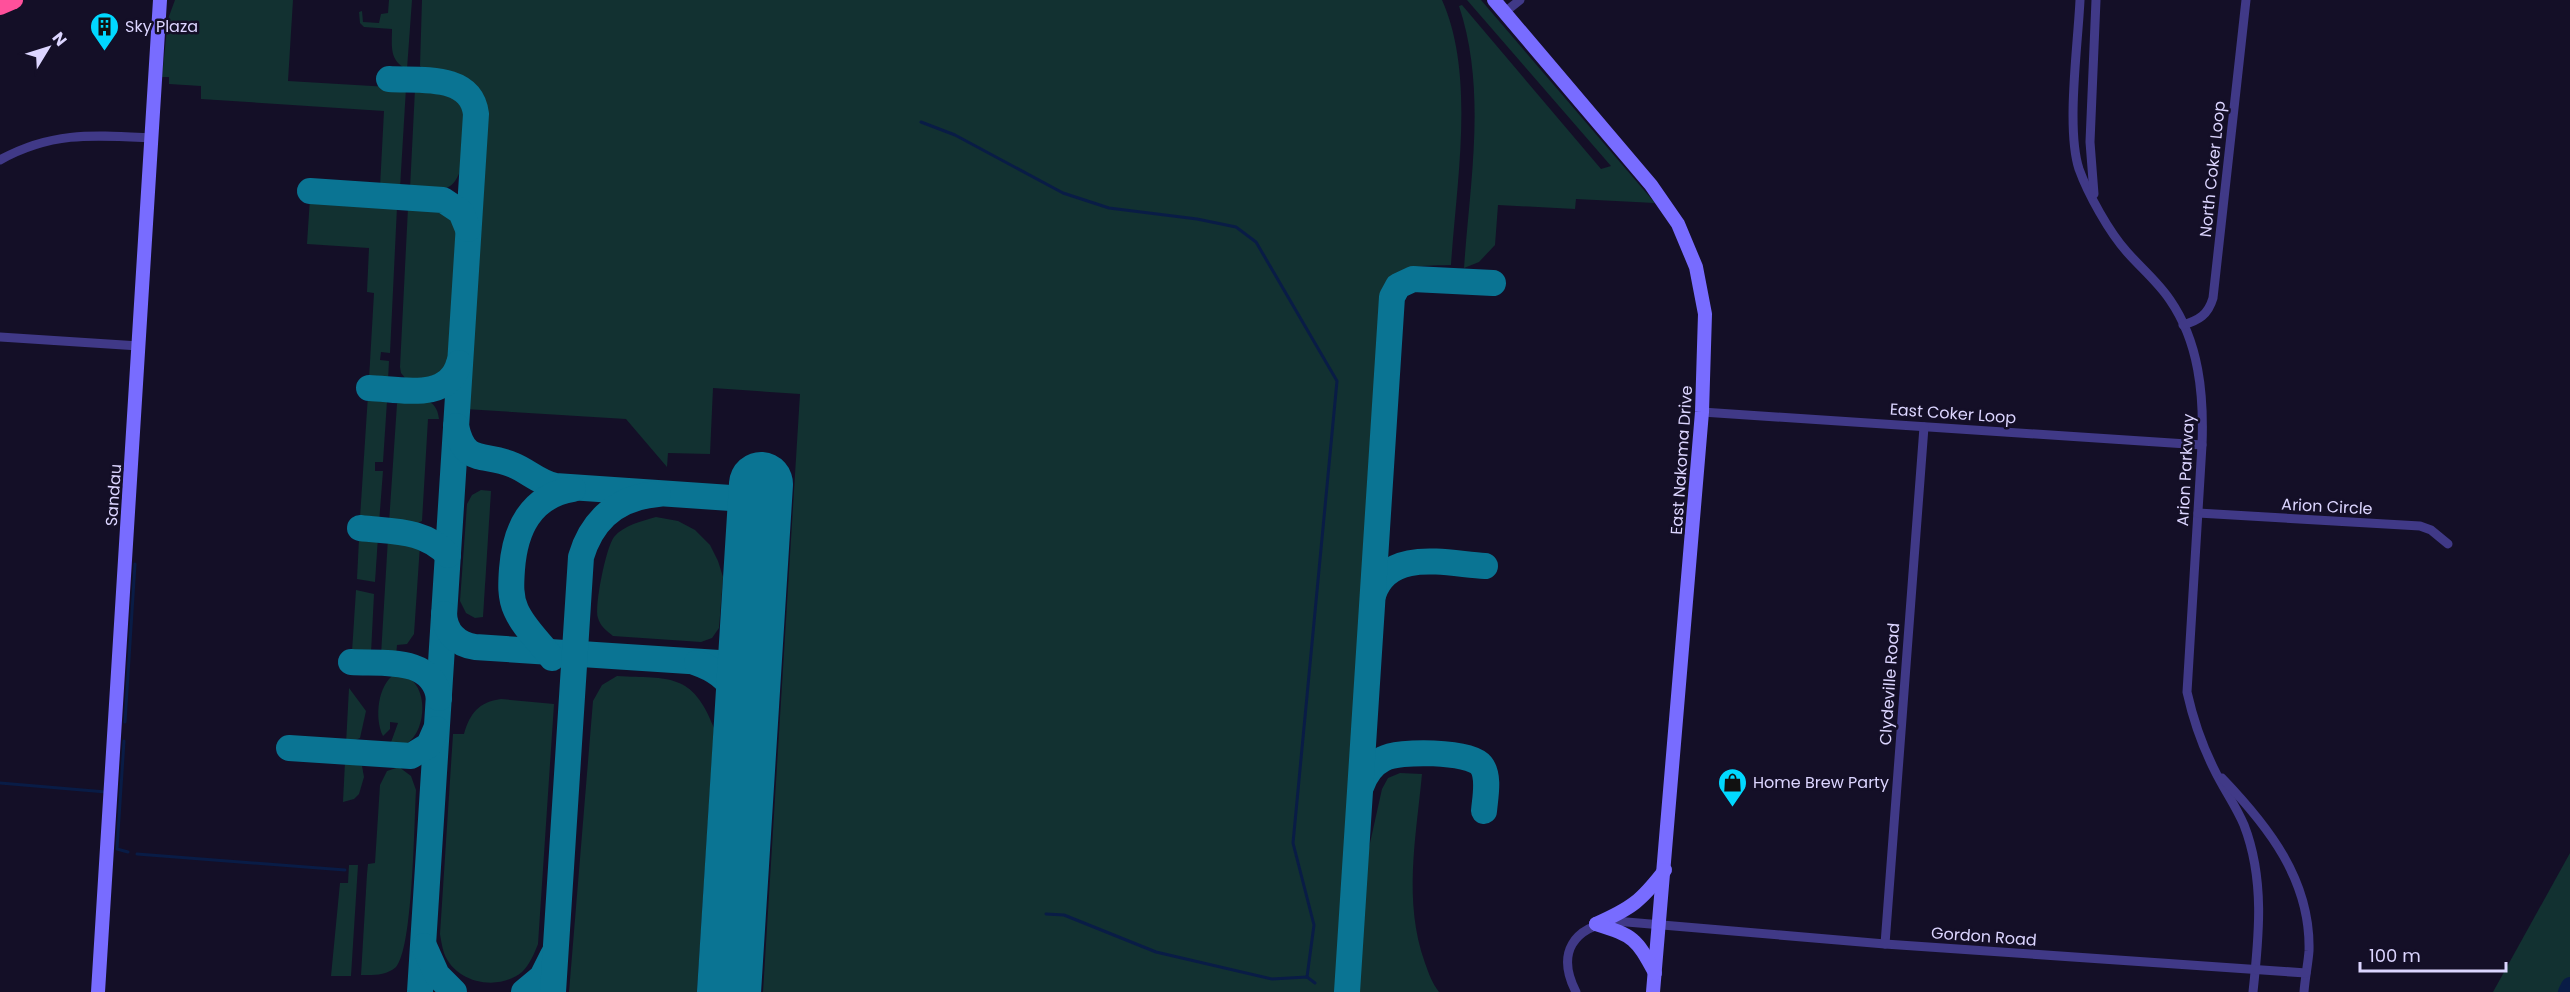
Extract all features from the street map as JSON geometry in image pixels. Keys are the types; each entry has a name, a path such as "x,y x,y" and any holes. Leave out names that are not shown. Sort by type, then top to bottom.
{"highway":[{"path":"0,6 14,0"}],"main road":[{"name":"Sandau","path":"98,992 160,0"},
{"name":"East Nakoma Drive","path":"1494,0 1652,184 1678,224 1696,267 1705,314 1702,412 1653,992"},
{"path":"1596,924 1627,910 1642,899 1665,870"},
{"path":"1596,924 1629,934 1640,944 1655,973"}],"street":[{"path":"1504,12 1520,0"},
{"name":"Arion Parkway","path":"2080,0 2073,141 2080,170 2113,234 2166,295 2183,325 2199,375 2203,405 2202,445 2187,692 2194,723 2214,769 2244,824 2255,860 2259,906 2253,992"},
{"name":"Arion Parkway","path":"2095,200 2090,142 2096,0"},
{"name":"North Coker Loop","path":"2183,325 2199,320 2211,306 2213,298 2246,0"},
{"path":"0,160 30,145 66,136 151,138"},
{"path":"0,337 139,346"},
{"name":"East Coker Loop","path":"1702,412 2202,445"},
{"name":"Clydeville Road","path":"1885,944 1924,427"},
{"name":"Arion Circle","path":"2198,513 2420,526 2431,530 2448,544"},
{"name":"Arion Parkway","path":"2214,769 2267,828 2283,851 2296,880 2307,918 2309,951 2304,992"},
{"name":"Gordon Road","path":"1596,924 1615,921 1660,924 1885,944 2306,972"},
{"path":"1576,992 1567,969 1567,958 1576,939 1596,924"}],"green space":[{"path":"175,0 293,0 288,81 406,88 400,188 380,187 384,111 201,99 201,86 169,84 169,77 162,77 168,19"},
{"path":"389,0 412,0 407,69 401,66 394,57 392,29 364,27 360,23 359,12 362,11 363,22 379,23 381,14 388,13"},
{"path":"422,0 1442,0 1452,30 1461,96 1459,166 1451,265 1418,267 1401,272 1380,297 1335,992 763,992 800,394 713,388 710,454 668,453 667,467 626,419 465,409 485,115 481,98 466,80 451,73 430,71 420,66"},
{"path":"1467,0 1481,0 1655,203 1576,199 1575,209 1498,205 1495,245 1479,262 1464,268 1474,136 1474,103 1468,38 1459,6 1462,5 1601,169 1611,166"},
{"path":"415,89 453,92 462,102 465,113 466,141 461,169 456,180 441,190 410,189"},
{"path":"310,198 392,203 397,207 390,353 381,352 380,360 389,361 388,380 369,379 374,293 367,292 369,248 307,244"},
{"path":"412,204 447,211 456,221 459,229 451,358 440,375 428,381 406,379 400,367 408,208"},
{"path":"368,395 382,396 387,401 383,462 375,462 375,471 383,471 379,523 363,521 360,518"},
{"path":"401,397 426,400 435,406 439,419 428,419 422,521 413,525 389,523 397,404"},
{"path":"481,490 491,491 483,617 475,618 466,613 460,601 467,504 472,495"},
{"path":"656,517 678,521 695,530 710,545 718,561 723,577 719,628 712,638 701,642 613,636 599,621 597,612 602,577 614,537 628,526"},
{"path":"362,536 378,537 375,582 357,579 359,539"},
{"path":"388,538 414,540 420,545 414,634 407,644 397,645 396,657 381,655"},
{"path":"356,590 374,594 371,653 352,652"},
{"path":"395,674 409,678 417,687 422,700 419,728 412,739 402,745 390,745 398,723 390,722 390,729 383,736 378,711 381,693 389,679"},
{"path":"617,676 677,682 697,697 714,728 697,992 569,992 593,701 602,685"},
{"path":"349,688 366,711 360,738 346,744"},
{"path":"501,699 554,704 538,944 530,962 522,972 501,982 490,983 467,977 457,971 444,953 440,934 453,734 464,734 476,710 487,703"},
{"path":"345,762 362,766 364,777 359,794 354,799 343,802"},
{"path":"399,767 411,776 416,790 412,884 406,936 402,955 396,967 384,973 361,975 368,864 375,863 380,785 387,771"},
{"path":"1400,773 1422,774 1413,869 1414,916 1425,963 1439,992 1358,992 1366,861 1382,789 1388,778"},
{"path":"2570,853 2570,992 2493,992"},
{"path":"349,865 358,865 351,976 331,976 340,883 348,883"}],"waterway":[{"path":"921,122 955,135 1063,193 1109,208 1197,219 1236,227 1256,242 1337,381 1293,843 1314,925 1307,977"},
{"path":"125,722 135,564"},
{"path":"124,741 117,849 128,852"},
{"path":"0,783 106,792"},
{"path":"137,854 345,870"},
{"path":"1046,914 1064,915 1156,952 1272,979 1307,977 1315,983"},
{"path":"2567,992 2570,986"}],"taxiway":[{"path":"389,79 428,80 454,85 465,92 472,101 476,114 420,992"},
{"path":"310,191 443,200 461,212 468,229"},
{"path":"1347,992 1392,297 1398,286 1413,279 1493,283"},
{"path":"369,388 408,391 434,388 445,384 454,375 459,363"},
{"path":"456,426 460,439 470,453 503,461 555,486 760,500"},
{"path":"552,658 519,617 512,595 512,569 517,541 528,517 546,499 573,489"},
{"path":"553,992 581,557 592,532 609,512 631,500 658,494"},
{"path":"360,528 396,531 418,536 429,540 448,555"},
{"path":"1373,595 1381,580 1391,570 1405,564 1437,562 1485,566"},
{"path":"444,614 449,632 462,643 475,647 750,665"},
{"path":"351,662 391,663 417,669 435,684 439,698"},
{"path":"697,663 721,675 734,692 741,713 745,738"},
{"path":"289,748 411,756 429,745 436,729"},
{"path":"1361,787 1372,767 1391,756 1434,753 1463,757 1474,760 1484,770 1486,787 1484,811"},
{"path":"424,946 437,975 454,992"},
{"path":"524,992 542,977 553,955"}],"runway":[{"path":"729,992 761,484"}],"place":[{"name":"Sky Plaza","path":"104,52"},
{"name":"Home Brew Party","path":"1732,808"}]}
